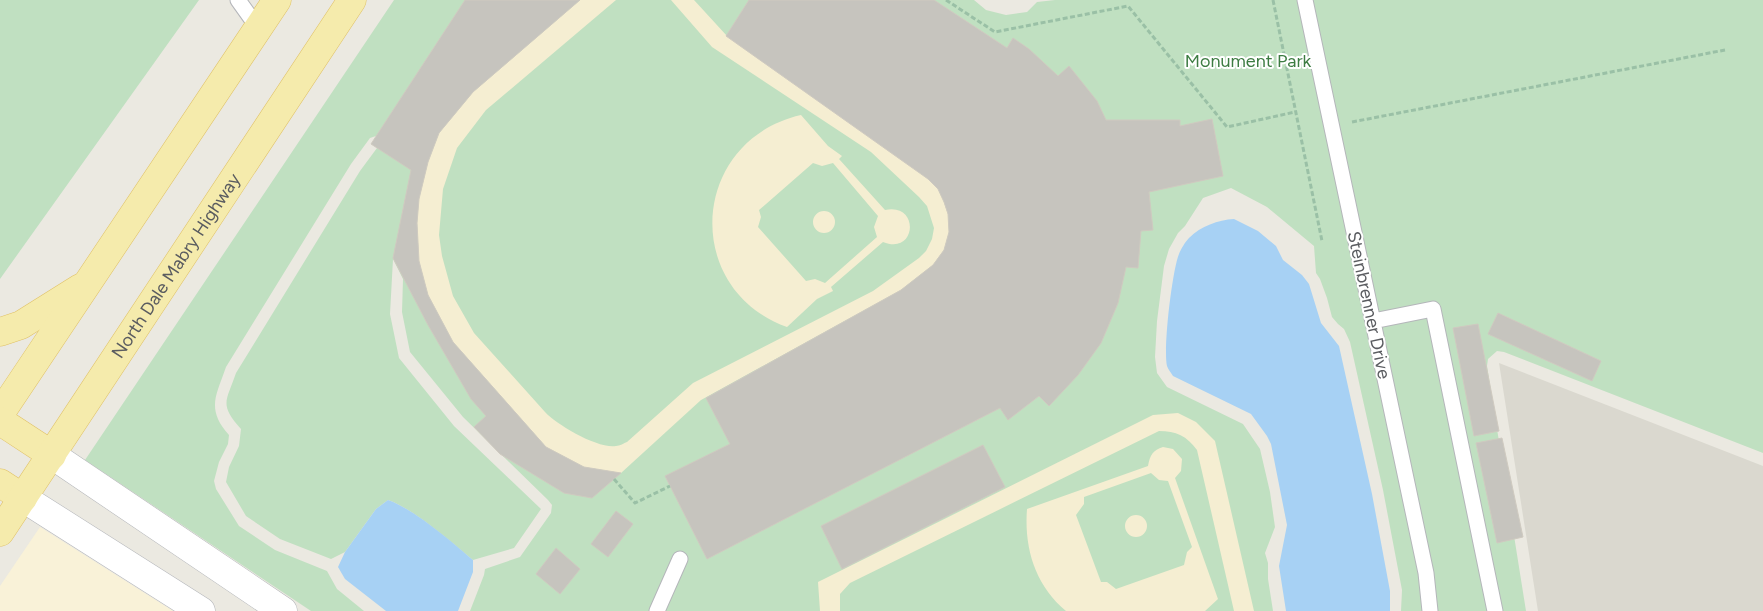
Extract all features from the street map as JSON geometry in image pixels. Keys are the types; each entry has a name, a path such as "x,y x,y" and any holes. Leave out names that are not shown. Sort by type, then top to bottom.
{"main road":[{"path":"0,414 277,0"},
{"name":"North Dale Mabry Highway","path":"0,532 352,0"},
{"path":"0,332 21,325 88,283"},
{"path":"0,421 52,455"},
{"path":"0,483 23,498"}],"street":[{"path":"52,455 283,611"},
{"path":"23,498 201,611"}],"lane":[{"path":"238,0 258,28"},
{"name":"Steinbrenner Drive","path":"1305,0 1426,573 1430,611"},
{"path":"1373,321 1433,309 1495,611"},
{"path":"657,611 680,559"}],"path":[{"path":"946,0 994,32 1128,6 1227,128 1295,112"},
{"path":"1273,0 1322,241"},
{"path":"1352,122 1630,70 1725,50"},
{"path":"614,480 635,503 670,486"}],"shaded area":[{"path":"1499,363 1763,466 1763,611 1538,611"},
{"path":"40,527 173,611 0,611 0,586"}],"green space":[{"path":"0,0 199,0 0,279"},
{"name":"Monument Park","path":"394,0 974,0 986,10 1006,15 1027,12 1037,2 1055,0 1763,0 1763,453 1504,352 1497,351 1488,359 1487,366 1526,611 1401,611 1402,590 1383,490 1350,342 1344,329 1332,317 1327,298 1316,273 1314,246 1267,207 1231,188 1203,198 1169,249 1164,266 1157,321 1155,357 1157,373 1167,387 1243,424 1260,449 1270,492 1275,527 1265,553 1268,563 1268,579 1273,611 470,611 485,569 520,557 551,513 552,505 463,417 410,352 402,312 403,279 393,259 390,314 399,358 454,426 541,509 514,548 473,560 421,518 388,500 376,509 345,552 331,559 280,539 246,516 226,482 229,467 239,446 241,429 230,414 226,402 236,373 360,171 377,148 376,136 370,138 351,164 226,367 216,394 215,410 217,417 229,435 228,444 219,462 214,481 216,489 239,526 275,550 327,571 337,589 364,611 311,611 85,460"}],"sand":[{"path":"580,0 616,0 486,110 457,148 443,189 439,235 442,256 453,296 474,333 545,412 578,435 608,446 617,446 627,442 693,383 873,291 919,258 926,251 932,239 934,228 927,206 871,152 712,47 671,0 694,0 727,36 909,164 938,189 948,214 949,232 944,250 933,265 901,290 701,400 621,473 584,467 546,447 453,342 428,295 419,261 417,223 419,199 428,162 439,133 473,92"},
{"path":"801,115 828,146 842,156 839,159 885,210 896,210 904,214 909,220 910,228 908,236 903,242 894,244 883,242 831,287 833,291 817,299 787,327 752,308 729,281 715,249 713,216 720,183 737,153 764,130","holes":["813,163 822,166 833,163 878,216 874,227 877,237 825,283 815,279 806,281 758,227 761,217 759,210"]},
{"path":"824,211 832,214 835,222 832,230 824,233 816,230 813,222 816,214"},
{"path":"1178,413 1196,422 1215,441 1254,611 1234,611 1197,450 1181,435 1159,431 850,583 840,594 840,611 820,611 818,582 1153,415"},
{"path":"1163,447 1173,449 1182,459 1181,471 1175,478 1218,599 1205,611 1066,611 1046,590 1034,565 1027,538 1027,509 1148,466 1152,454","holes":["1151,473 1159,480 1168,481 1192,547 1187,552 1184,565 1116,589 1107,582 1101,582 1076,515 1084,504 1084,497"]},
{"path":"1136,515 1144,518 1147,526 1144,534 1136,537 1128,534 1125,526 1128,518"}],"water":[{"path":"1234,219 1258,231 1276,246 1283,260 1302,275 1309,284 1321,323 1339,346 1372,494 1390,591 1390,611 1286,611 1279,566 1287,525 1271,444 1251,414 1173,376 1167,367 1166,344 1169,310 1176,263 1180,252 1188,240 1199,230 1216,222"},
{"path":"388,500 421,518 473,560 473,572 458,611 386,611 345,579 338,567 345,552 376,509"}],"building":[{"path":"465,0 580,0 473,92 439,133 428,162 419,199 417,223 419,261 428,295 453,342 546,447 584,467 621,473 592,498 564,493 500,454 474,427 486,416 471,399 428,325 393,258 411,170 371,144"},
{"path":"749,0 934,0 1007,48 1013,38 1029,49 1058,76 1069,66 1097,101 1106,120 1180,120 1180,126 1212,119 1223,176 1149,192 1153,230 1141,231 1138,268 1126,267 1118,303 1101,343 1078,375 1049,406 1039,396 1008,420 1000,408 707,559 665,476 730,444 706,398 901,290 933,265 944,250 949,232 948,214 944,202 938,189 928,179 726,36"},
{"path":"1498,313 1601,361 1592,381 1488,334"},
{"path":"1478,324 1499,431 1474,436 1453,328"},
{"path":"1502,438 1523,537 1497,543 1476,443"},
{"path":"983,445 1005,487 842,569 821,526"},
{"path":"616,511 633,524 608,557 591,544"},
{"path":"556,548 580,569 560,594 536,574"}]}
